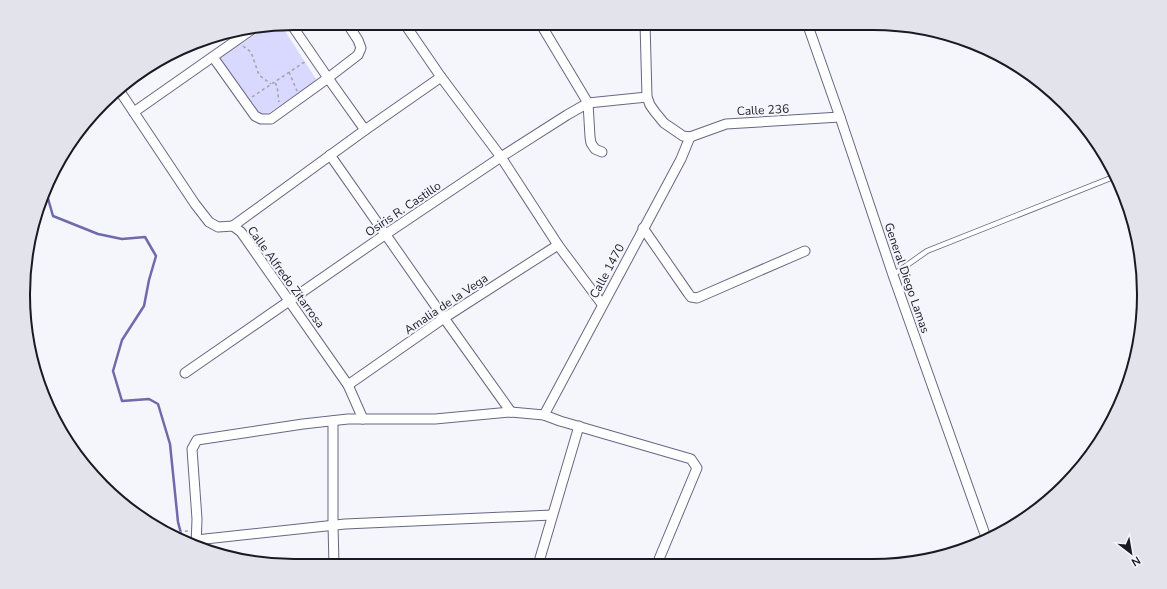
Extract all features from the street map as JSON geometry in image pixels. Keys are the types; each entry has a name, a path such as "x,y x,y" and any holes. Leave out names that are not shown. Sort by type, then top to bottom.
{"street":[{"path":"295,30 365,130"},
{"path":"213,57 255,116 261,120 271,119 358,55 361,48 352,30"},
{"path":"409,30 441,77 501,157 558,245 602,304"},
{"path":"544,30 588,103 591,143 596,149 602,152"},
{"path":"645,30 647,97 650,105 664,123 683,136 690,137"},
{"name":"General Diego Lamas","path":"809,30 893,275 985,534"},
{"path":"134,112 245,35"},
{"path":"232,226 441,77"},
{"name":"Calle Alfredo Zitarrosa","path":"122,94 209,222 218,227 232,226 241,232 348,385 363,419"},
{"name":"Osiris R. Castillo","path":"185,373 290,302 386,234 567,115 588,103 647,97"},
{"name":"Calle 236","path":"690,137 726,124 840,117"},
{"name":"Calle 1470","path":"544,415 591,329 602,304 681,159 690,137"},
{"path":"330,155 511,412"},
{"path":"643,228 691,297 697,298 805,251"},
{"name":"Amalia de la Vega","path":"348,385 444,318 558,245"},
{"path":"196,540 197,519 192,449 197,440 303,424 348,419 435,419 511,412 544,415 691,459 696,468 658,559"},
{"path":"333,421 334,559"},
{"path":"540,559 579,426"},
{"path":"202,542 333,525 552,515"}],"lane":[{"path":"893,275 927,251 1110,178"}],"path":[{"path":"236,41 251,52 258,75 271,84"},
{"path":"244,102 313,56"},
{"path":"289,72 300,98"},
{"path":"274,82 277,86 281,112"},
{"path":"178,532 196,530"}],"shaded area":[{"path":"285,31 316,81 262,116 256,113 221,64 221,56 259,32"}],"waterway":[{"path":"48,198 53,216 98,234 122,239 145,237 156,256 149,280 144,306 122,340 113,371 122,401 149,399 158,404 170,444 178,522 181,533"}]}
